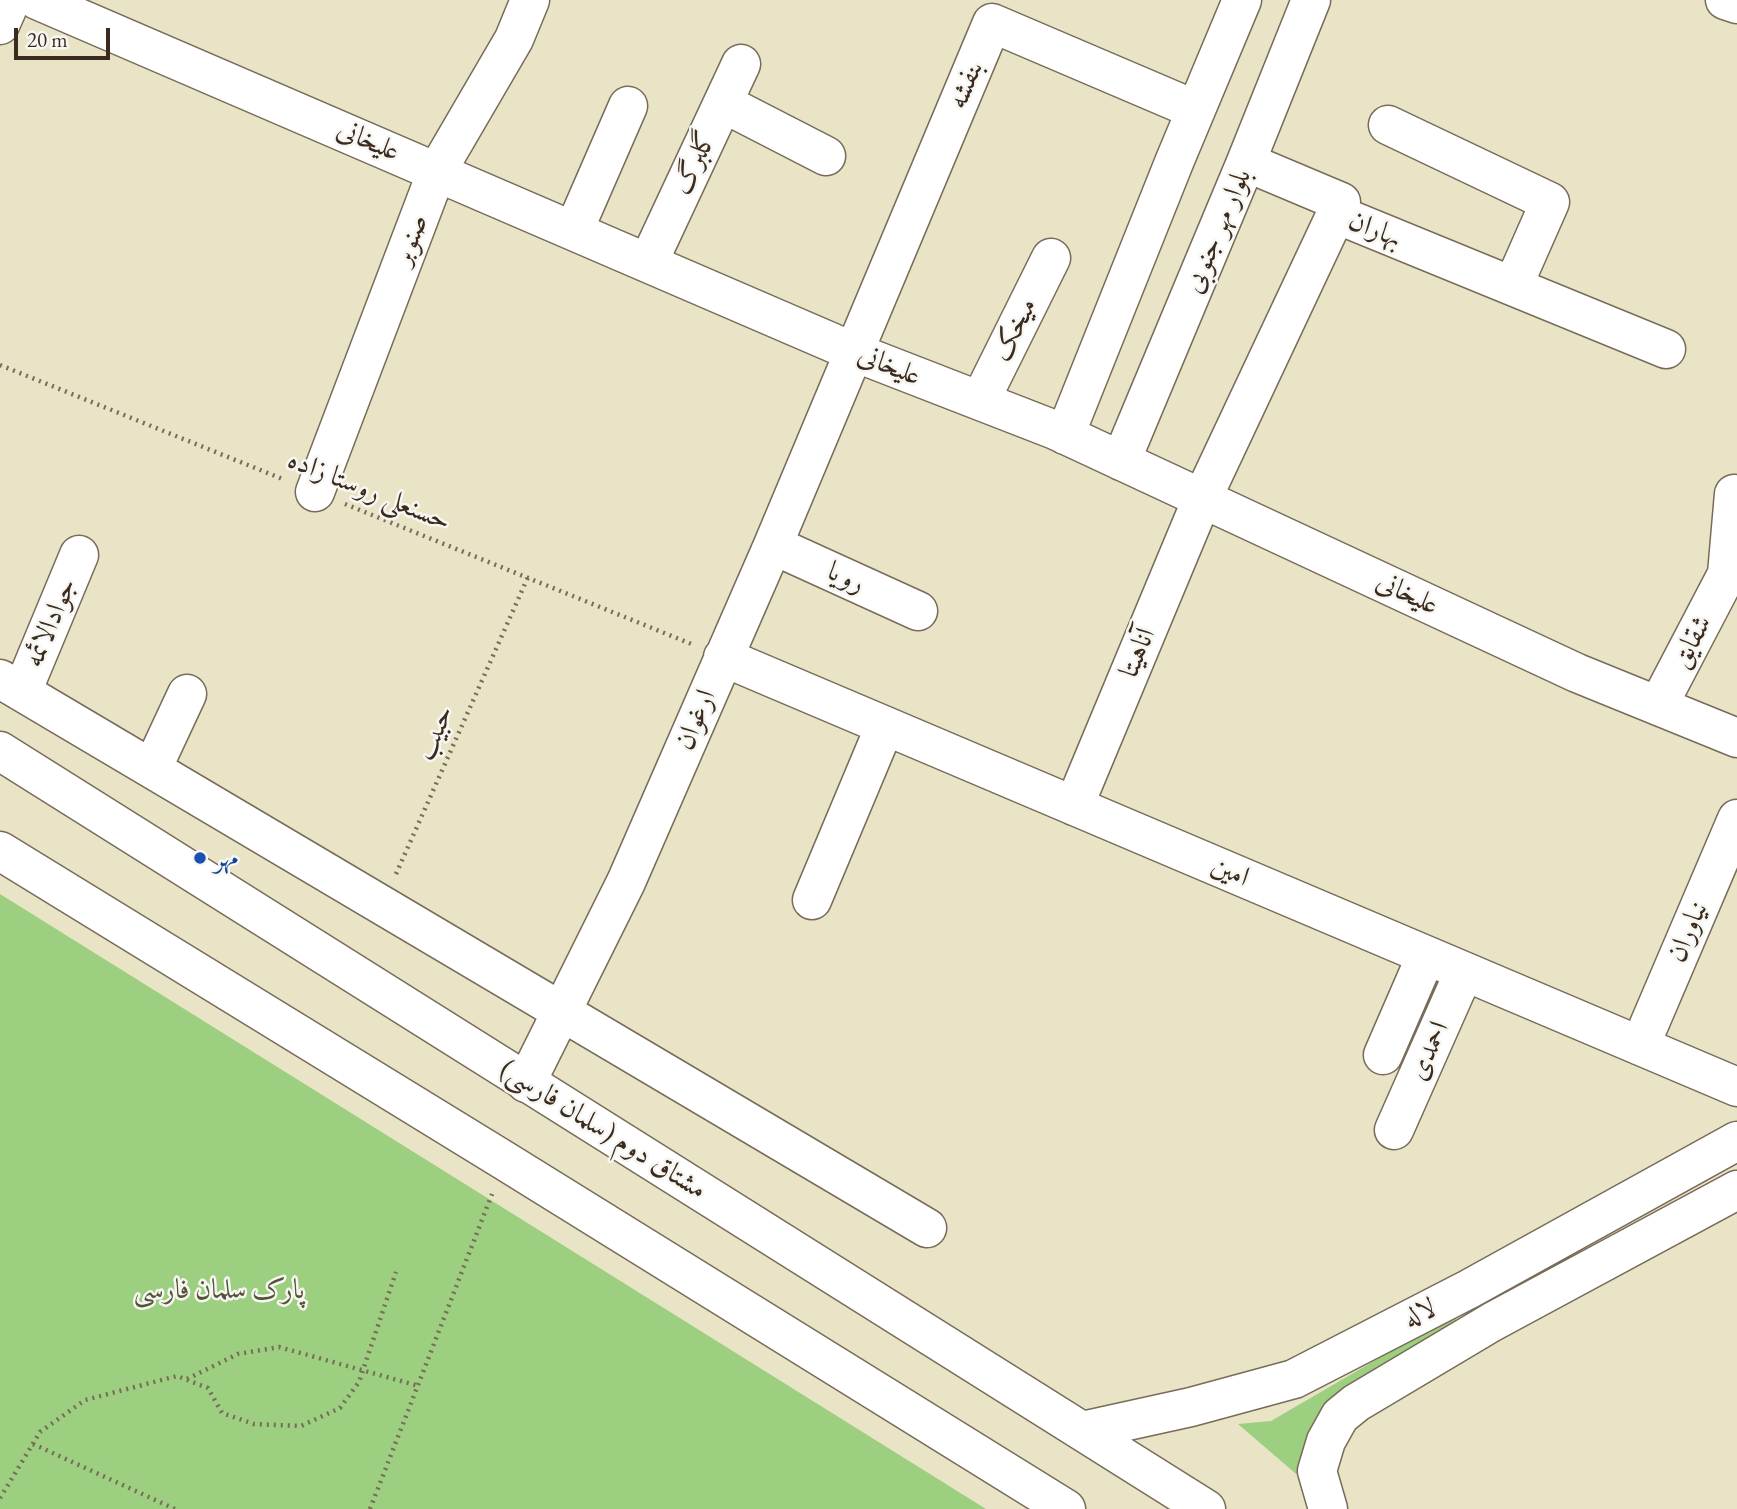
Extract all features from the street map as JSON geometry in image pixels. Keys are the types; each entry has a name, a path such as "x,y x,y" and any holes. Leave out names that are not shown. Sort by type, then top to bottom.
{"street":[{"path":"0,24 11,0"},
{"name":"علیخانی","path":"37,0 853,352 1065,435 1577,673 1737,738"},
{"name":"صنوبر","path":"315,492 437,171 514,39 530,0"},
{"name":"بلوار مهر جنوبی","path":"1121,461 1247,162 1311,0"},
{"path":"1726,0 1737,4"},
{"path":"1065,435 1238,1"},
{"name":"بنفشه","path":"853,352 992,23 1196,110"},
{"name":"گلبرگ","path":"649,263 741,64"},
{"path":"723,103 826,156"},
{"path":"574,230 628,106"},
{"path":"1388,125 1550,202 1513,286"},
{"path":"1247,162 1341,202 1336,214"},
{"name":"بهاران","path":"1202,499 1336,214 1665,349"},
{"name":"میخک","path":"980,401 1051,258"},
{"name":"ارغوان","path":"526,1083 626,882 773,545 853,352"},
{"name":"شقایق","path":"1658,706 1727,574 1734,494"},
{"name":"آناهیتا","path":"1074,806 1202,499"},
{"name":"رویا","path":"773,545 918,611"},
{"name":"جوادالائمه","path":"11,686 79,555"},
{"name":"امین","path":"723,657 1737,1087"},
{"path":"11,686 927,1228"},
{"path":"152,769 187,694"},
{"path":"812,900 885,726"},
{"name":"مشتاق دوم (سلمان فارسی)","path":"0,751 1206,1509"},
{"name":"نیاوران","path":"1640,1046 1737,819"},
{"path":"0,851 1066,1509"},
{"path":"1383,1055 1426,956"},
{"name":"احمدی","path":"1394,1130 1464,971"},
{"name":"لاله","path":"1082,1431 1191,1407 1294,1380 1469,1289 1737,1141"},
{"name":"لاله","path":"1328,1509 1317,1471 1326,1441 1340,1416 1356,1403 1492,1322 1737,1190"},
{"path":"1469,1289 1492,1322"}],"path":[{"name":"حسنعلی روستا زاده","path":"0,365 723,657"},
{"name":"حبیب","path":"382,906 528,578"},
{"path":"370,1509 505,1161"},
{"path":"0,1498 40,1432 85,1400 177,1376 208,1388 222,1413 254,1424 301,1426 340,1408 359,1382 396,1272"},
{"path":"186,1379 238,1354 279,1347 419,1386"},
{"path":"33,1444 175,1509"}],"green space":[{"name":"پارک سلمان فارسی","path":"0,894 986,1509 0,1509"},
{"path":"1460,1311 1452,1327 1403,1356 1309,1485 1238,1424 1271,1421"}],"place":[{"name":"مهر","path":"200,858"}]}
